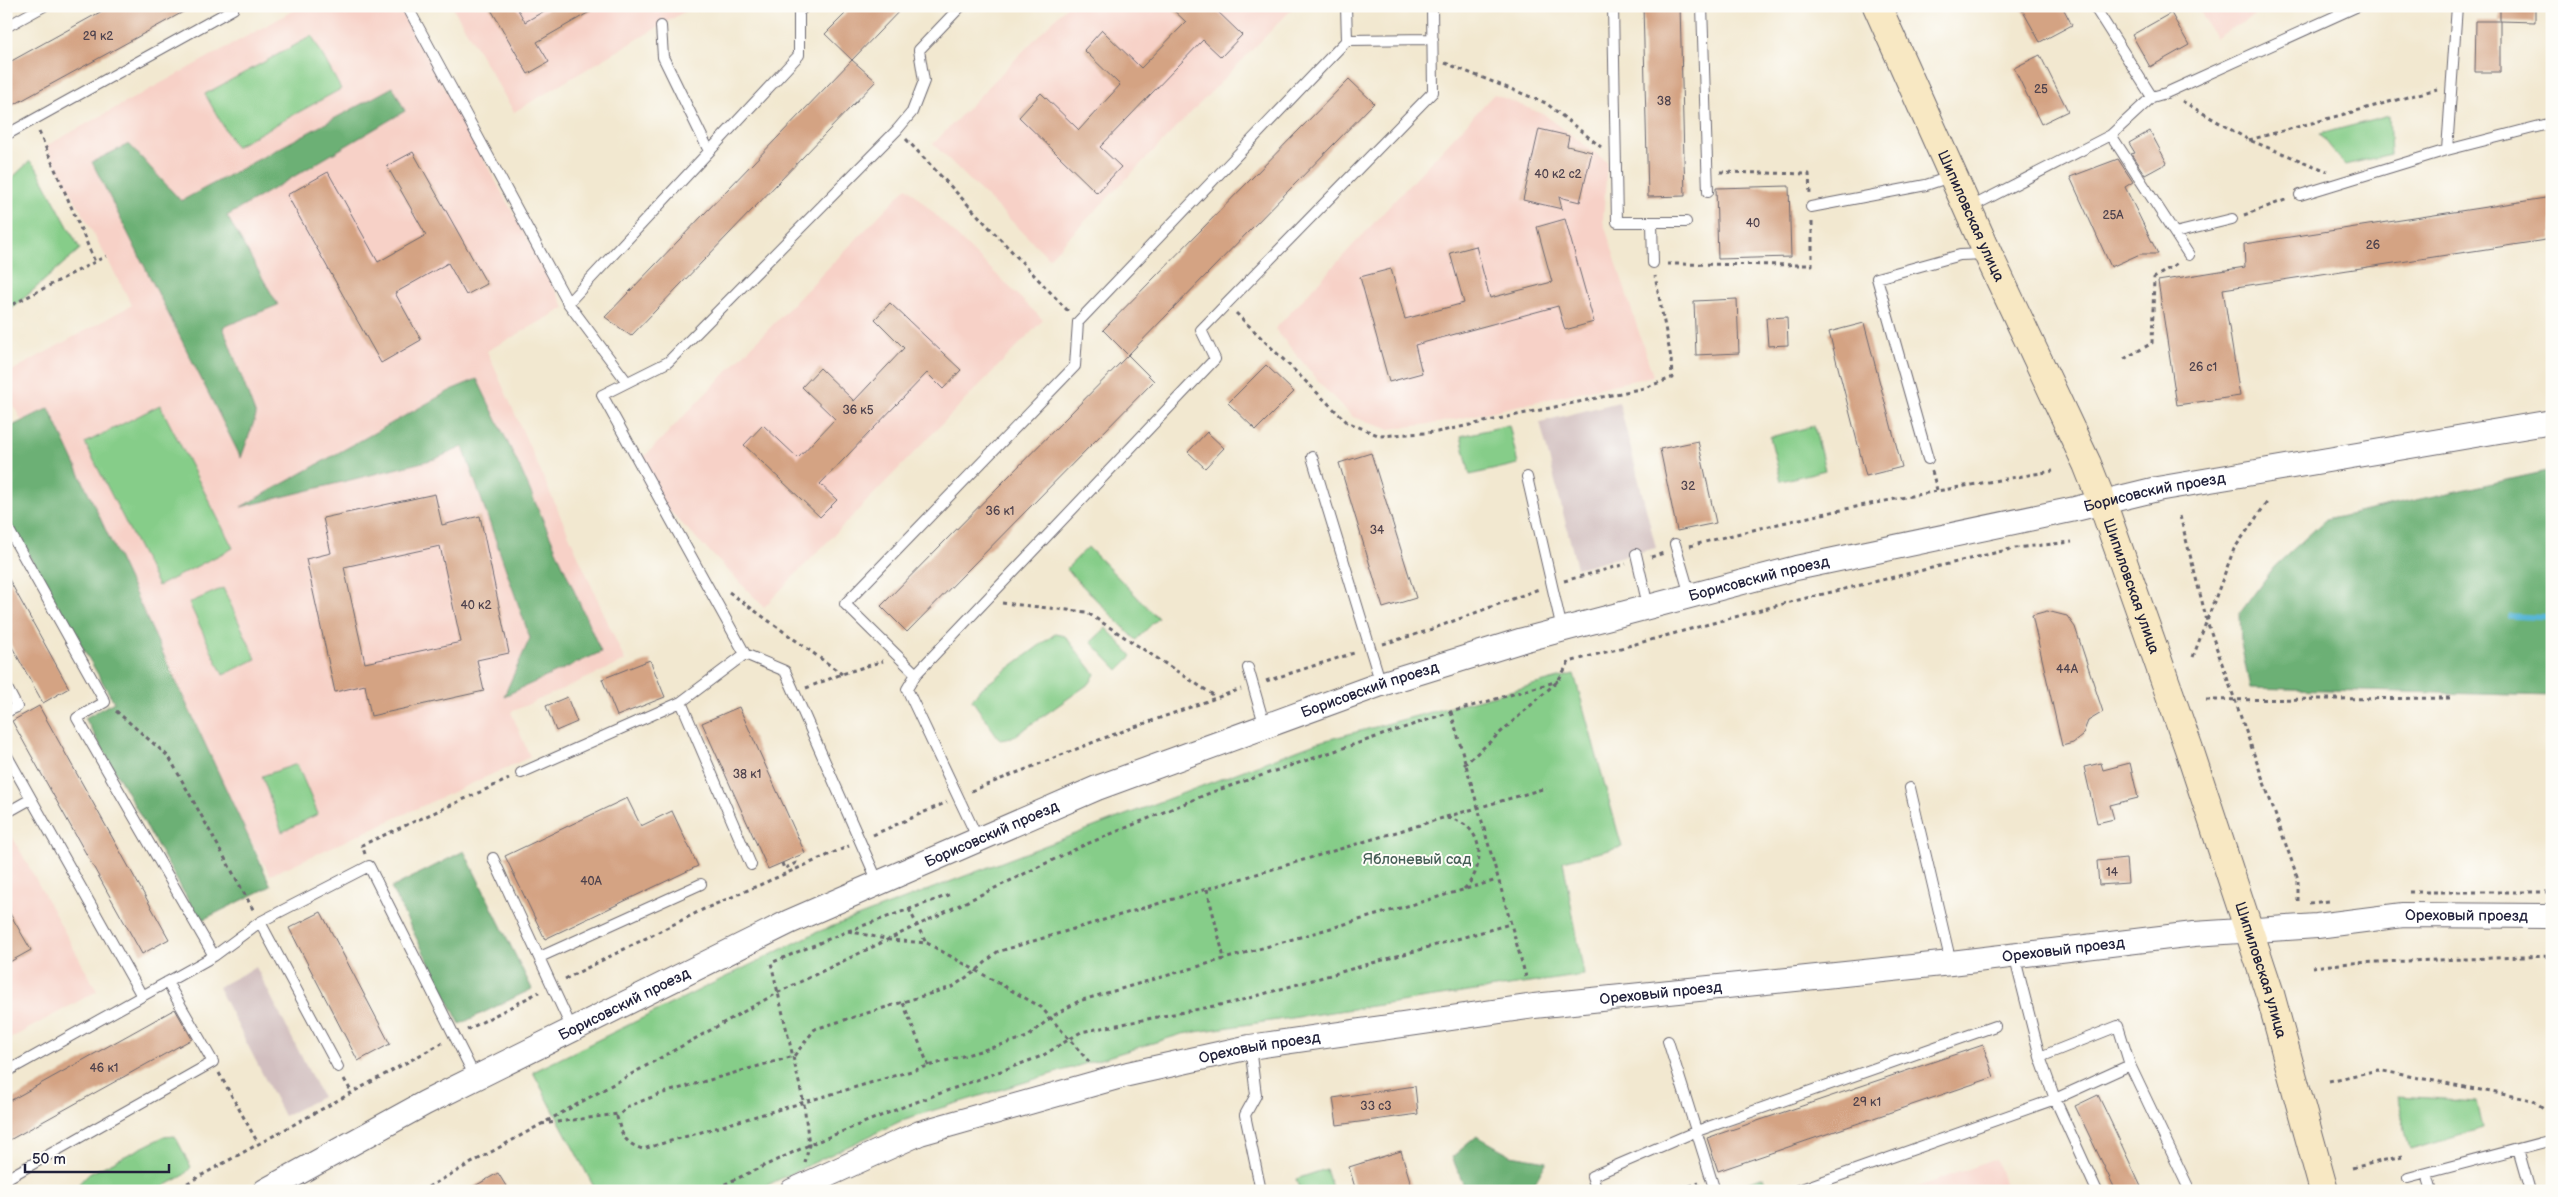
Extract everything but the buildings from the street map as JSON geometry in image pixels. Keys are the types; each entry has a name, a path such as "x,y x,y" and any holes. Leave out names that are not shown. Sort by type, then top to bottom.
{"main road":[{"name":"Шипиловская улица","path":"1877,6 1988,254 2087,464 2102,502 2189,750 2270,994 2324,1191"}],"street":[{"name":"Борисовский проезд","path":"265,1191 475,1077 762,934 978,838 1097,788 1381,684 1562,630 1796,568 2157,489 2552,422"},
{"name":"Ореховый проезд","path":"792,1191 920,1133 1128,1074 1250,1047 1534,1006 1950,963 2194,934 2317,926 2403,915 2552,916"}],"lane":[{"path":"6,27 44,6"},
{"path":"408,6 568,303 627,382"},
{"path":"568,303 799,54 799,12 805,6"},
{"path":"878,882 785,671 745,654 602,395 668,362 897,130 912,112 924,81 919,50 961,6"},
{"path":"916,674 846,604 1075,366 1078,322 1347,40 1346,6"},
{"path":"978,838 907,689 916,674 1215,360 1201,330 1433,92 1432,6"},
{"path":"1613,6 1617,222 1686,222"},
{"path":"1702,6 1708,192"},
{"path":"2094,6 2152,97"},
{"path":"1969,208 2111,135 2152,97 2358,6"},
{"path":"2447,150 2457,6"},
{"path":"6,135 234,7"},
{"path":"661,26 663,57 709,151"},
{"path":"1347,40 1433,39"},
{"path":"2300,194 2447,150 2552,123"},
{"path":"2111,135 2189,255"},
{"path":"1811,208 1926,185 1954,176"},
{"path":"2174,233 2232,219"},
{"path":"1652,222 1653,263"},
{"path":"1928,459 1877,278 1960,255 1988,254"},
{"path":"1312,457 1381,684"},
{"path":"1526,477 1562,630"},
{"path":"6,525 105,702 77,718 214,956"},
{"path":"1675,544 1690,595"},
{"path":"1636,554 1648,606"},
{"path":"521,773 681,702 745,654"},
{"path":"1248,668 1265,727"},
{"path":"6,686 17,707 6,712"},
{"path":"681,702 751,865"},
{"path":"6,754 142,996"},
{"path":"1910,788 1950,963"},
{"path":"6,812 31,799"},
{"path":"493,858 572,1029"},
{"path":"6,1072 214,956 260,922 369,866 475,1077"},
{"path":"540,958 701,884"},
{"path":"260,922 338,1067"},
{"path":"2014,955 2040,1057 2055,1100 2096,1191"},
{"path":"6,1179 213,1062 167,982"},
{"path":"1597,1191 1592,1176 1697,1131 1995,1026"},
{"path":"2040,1057 2118,1026 2130,1065 2190,1191"},
{"path":"1668,1041 1715,1191"},
{"path":"1250,1047 1256,1095 1245,1115 1261,1191"},
{"path":"1796,1191 2055,1100 2130,1065"},
{"path":"2408,1178 2552,1140"},
{"path":"2518,1149 2530,1191"},
{"path":"2427,1174 2432,1191"}],"path":[{"path":"1433,58 1546,103 1603,148 1616,172"},
{"path":"2249,140 2452,85"},
{"path":"2166,92 2249,140 2350,180"},
{"path":"34,120 95,262"},
{"path":"897,130 1078,322"},
{"path":"1226,304 1347,422 1380,436 1437,432 1644,388 1672,378 1672,358 1653,263 1812,265 1809,174 1708,172"},
{"path":"2232,219 2300,194"},
{"path":"2124,359 2152,343 2154,278 2189,255"},
{"path":"6,308 106,256"},
{"path":"6,366 12,371"},
{"path":"1928,459 1937,490"},
{"path":"2193,657 2234,549 2268,501"},
{"path":"2180,516 2207,621 2298,878 2297,905"},
{"path":"1464,765 1558,681 1569,662 1790,602 2015,548 2072,542"},
{"path":"723,586 730,594 842,674"},
{"path":"984,602 1086,612 1216,696"},
{"path":"795,693 842,674 898,657"},
{"path":"421,1191 538,1124 779,992 1073,850 1198,797 1451,712 1558,681"},
{"path":"2206,700 2453,698"},
{"path":"105,702 169,757 260,922"},
{"path":"1451,712 1464,765 1526,976"},
{"path":"369,866 362,846 521,773"},
{"path":"1497,880 1079,1001 1051,1017 1028,1037 804,1104 643,1149 631,1145 620,1133 617,1117 629,1106 660,1094 794,1056 815,1029 952,987 976,971 997,952 1546,788"},
{"path":"1444,818 1461,822 1475,837 1479,846 1480,856 1476,874 1464,889"},
{"path":"782,863 784,869 796,863 798,868"},
{"path":"1206,889 1224,958"},
{"path":"805,1162 809,1145 804,1104 771,963 848,931 949,895"},
{"path":"909,909 927,943"},
{"path":"710,1191 809,1145 908,1105 1042,1056 1081,1032 1235,1002 1510,924"},
{"path":"848,931 890,940 927,943 1041,1007 1094,1066"},
{"path":"2312,967 2350,963 2552,956"},
{"path":"903,1003 929,1067"},
{"path":"213,1062 258,1143"},
{"path":"2329,1080 2378,1070 2532,1100 2552,1114"},
{"path":"538,1124 569,1118 620,1114"},
{"path":"2352,1168 2402,1156"},
{"path":"1674,1191 1711,1178"}],"shaded area":[{"path":"302,6 400,6 565,308 487,351 625,661 511,712 530,757 270,875 6,392 6,374 132,305 46,146"},
{"path":"452,6 694,6 514,112"},
{"path":"1067,6 1295,6 1049,258 933,144"},
{"path":"2197,6 2272,6 2215,38"},
{"path":"1494,94 1545,115 1607,162 1603,221 1653,376 1438,423 1388,429 1353,417 1324,388 1275,329"},
{"path":"907,187 1043,320 764,607 644,485 639,462"},
{"path":"1619,402 1656,548 1577,568 1540,422"},
{"path":"11,834 97,991 6,1041 6,836"},
{"path":"256,967 322,1097 284,1116 218,987"},
{"path":"1996,1159 2007,1191 1906,1191"}],"green space":[{"path":"312,36 341,89 235,147 205,94"},
{"path":"393,87 405,111 227,216 278,305 223,327 256,416 241,458 92,162 129,144 181,201"},
{"path":"2389,116 2391,154 2345,165 2320,134"},
{"path":"30,161 36,167 80,249 6,314 6,179 12,178"},
{"path":"477,379 521,470 601,652 504,696 530,638 463,447 435,459 241,507 453,389"},
{"path":"160,405 233,548 158,586 85,443"},
{"path":"49,408 271,886 200,921 85,718 114,702 6,516 6,429"},
{"path":"1509,425 1518,464 1470,475 1461,436"},
{"path":"1814,426 1825,470 1781,481 1770,437"},
{"path":"2552,470 2552,696 2250,688 2241,644 2240,613 2274,567 2325,520"},
{"path":"1088,547 1158,618 1136,640 1066,569"},
{"path":"223,588 256,659 223,675 189,603"},
{"path":"1106,628 1132,656 1118,670 1091,642"},
{"path":"1055,634 1065,636 1095,674 1090,683 1012,738 1000,740 972,700 979,690"},
{"name":"Яблоневый сад","path":"1574,674 1622,847 1563,861 1584,975 1182,1034 905,1119 755,1191 596,1191 533,1072 815,933 1315,743"},
{"path":"297,764 318,814 282,832 262,776"},
{"path":"464,851 532,989 460,1024 391,888"},
{"path":"2397,1096 2477,1101 2483,1129 2410,1150"},
{"path":"175,1136 191,1167 183,1176 155,1191 78,1191 76,1187 87,1175 163,1137"},
{"path":"1477,1136 1511,1155 1547,1161 1532,1188 1522,1191 1466,1191 1452,1157"},
{"path":"1326,1169 1333,1191 1300,1191 1296,1179"},
{"path":"1764,1177 1769,1191 1732,1191 1731,1189"}],"waterway":[{"path":"2510,616 2552,618"}]}
